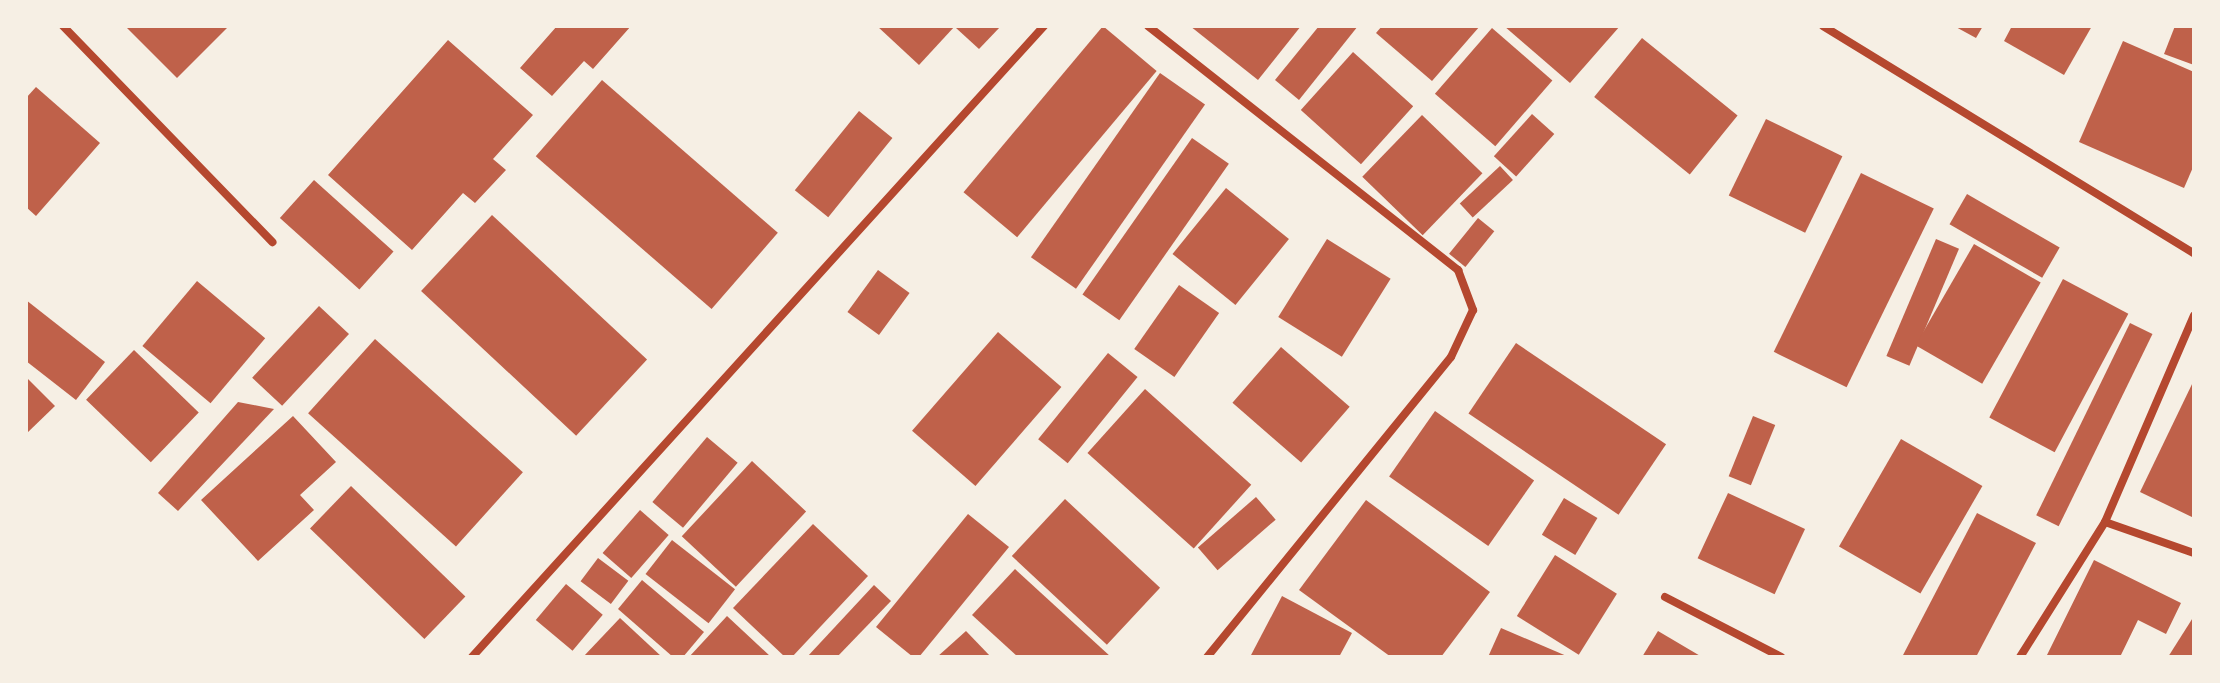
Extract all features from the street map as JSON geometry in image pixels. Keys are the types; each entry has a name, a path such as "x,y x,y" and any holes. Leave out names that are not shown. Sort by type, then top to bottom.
{"street":[{"path":"63,26 272,242"},
{"path":"472,657 1044,26"},
{"path":"1148,26 1458,270 1473,310 1451,357 1207,657"},
{"path":"1823,26 2194,253"},
{"path":"2020,657 2105,522 2194,315"},
{"path":"2105,522 2194,553"},
{"path":"1665,597 1781,657"}],"building":[{"path":"125,26 229,26 177,78"},
{"path":"557,26 631,26 593,69 584,61 552,96 520,68"},
{"path":"877,26 955,26 919,65"},
{"path":"958,26 1001,26 979,49 956,28"},
{"path":"1103,26 1157,71 1017,237 964,192"},
{"path":"1190,26 1301,26 1258,80"},
{"path":"1319,26 1358,26 1299,100 1275,80"},
{"path":"1382,26 1480,26 1432,81 1376,33"},
{"path":"1504,26 1620,26 1570,83"},
{"path":"1954,26 1983,26 1976,38"},
{"path":"2012,26 2092,26 2064,75 2004,41"},
{"path":"2175,26 2194,26 2194,65 2164,54"},
{"path":"1492,28 1552,80 1495,146 1435,94"},
{"path":"1642,38 1738,115 1690,174 1594,97"},
{"path":"448,40 533,115 493,159 506,170 475,203 463,193 412,250 328,175"},
{"path":"2123,41 2194,72 2194,165 2184,188 2079,142"},
{"path":"1353,52 1413,106 1361,164 1301,110"},
{"path":"1160,73 1205,105 1076,289 1031,257"},
{"path":"602,80 778,233 712,309 536,156"},
{"path":"36,87 100,143 36,216 26,207 26,98"},
{"path":"859,111 892,138 828,217 795,190"},
{"path":"1532,114 1554,134 1516,176 1494,156"},
{"path":"1422,115 1482,173 1423,235 1362,177"},
{"path":"1766,119 1842,156 1805,233 1729,195"},
{"path":"1192,138 1229,164 1119,320 1082,294"},
{"path":"1500,166 1513,180 1473,217 1460,204"},
{"path":"1861,173 1934,209 1847,387 1774,352"},
{"path":"314,180 394,252 359,289 280,218"},
{"path":"1226,188 1289,239 1235,305 1173,254"},
{"path":"1967,194 2060,247 2042,278 1950,224"},
{"path":"492,215 647,360 576,436 421,291"},
{"path":"1478,218 1494,231 1465,267 1449,254"},
{"path":"1327,239 1391,279 1342,357 1278,317"},
{"path":"1936,239 1959,249 1909,366 1886,356"},
{"path":"1974,244 2041,282 1982,384 1916,345"},
{"path":"878,270 910,293 879,335 847,312"},
{"path":"2063,279 2128,314 2055,452 1989,418"},
{"path":"197,281 265,338 211,403 142,346"},
{"path":"1179,285 1219,313 1174,377 1134,349"},
{"path":"26,300 105,362 76,400 26,361"},
{"path":"319,306 349,334 282,406 252,378"},
{"path":"2130,323 2152,334 2059,526 2036,515"},
{"path":"998,332 1061,387 975,486 912,431"},
{"path":"375,339 523,472 456,546 308,413"},
{"path":"1516,343 1666,444 1619,515 1468,413"},
{"path":"1281,347 1350,407 1301,463 1232,403"},
{"path":"134,350 199,413 151,462 86,400"},
{"path":"1108,353 1138,377 1068,463 1038,439"},
{"path":"26,377 55,406 26,434"},
{"path":"2194,380 2194,518 2140,492"},
{"path":"1145,389 1251,485 1194,549 1087,453"},
{"path":"238,402 274,409 178,511 158,493"},
{"path":"1435,411 1534,480 1488,546 1389,477"},
{"path":"293,416 336,462 300,495 314,510 258,561 201,500"},
{"path":"1753,416 1775,425 1751,485 1729,476"},
{"path":"707,437 738,463 683,528 652,502"},
{"path":"1901,439 1982,486 1920,593 1839,546"},
{"path":"752,461 806,511 736,587 682,536"},
{"path":"351,486 465,596 424,639 310,528"},
{"path":"1728,493 1805,529 1775,594 1698,558"},
{"path":"1256,497 1276,520 1218,570 1198,548"},
{"path":"1564,498 1597,518 1575,555 1542,535"},
{"path":"1065,499 1160,588 1107,645 1012,556"},
{"path":"1366,500 1490,592 1441,657 1391,657 1299,590"},
{"path":"640,510 669,535 631,578 603,553"},
{"path":"1977,513 2036,543 1976,657 1902,657"},
{"path":"968,514 1009,547 919,657 913,657 876,627"},
{"path":"813,524 868,576 792,657 785,657 733,608"},
{"path":"672,540 735,589 709,623 646,574"},
{"path":"1555,555 1617,594 1579,655 1517,616"},
{"path":"598,558 628,581 611,604 581,581"},
{"path":"2094,560 2181,603 2166,634 2138,620 2120,657 2046,657"},
{"path":"1015,569 1111,657 1018,657 972,615"},
{"path":"642,580 704,632 683,657 673,657 618,609"},
{"path":"566,584 603,615 573,651 536,620"},
{"path":"874,585 891,601 837,657 807,657"},
{"path":"1282,596 1352,633 1339,657 1250,657"},
{"path":"727,616 771,657 689,657"},
{"path":"2194,616 2194,657 2168,657"},
{"path":"620,618 662,657 583,657"},
{"path":"1501,628 1569,657 1488,657"},
{"path":"966,631 991,657 937,657"},
{"path":"1658,631 1702,657 1642,657"}]}
